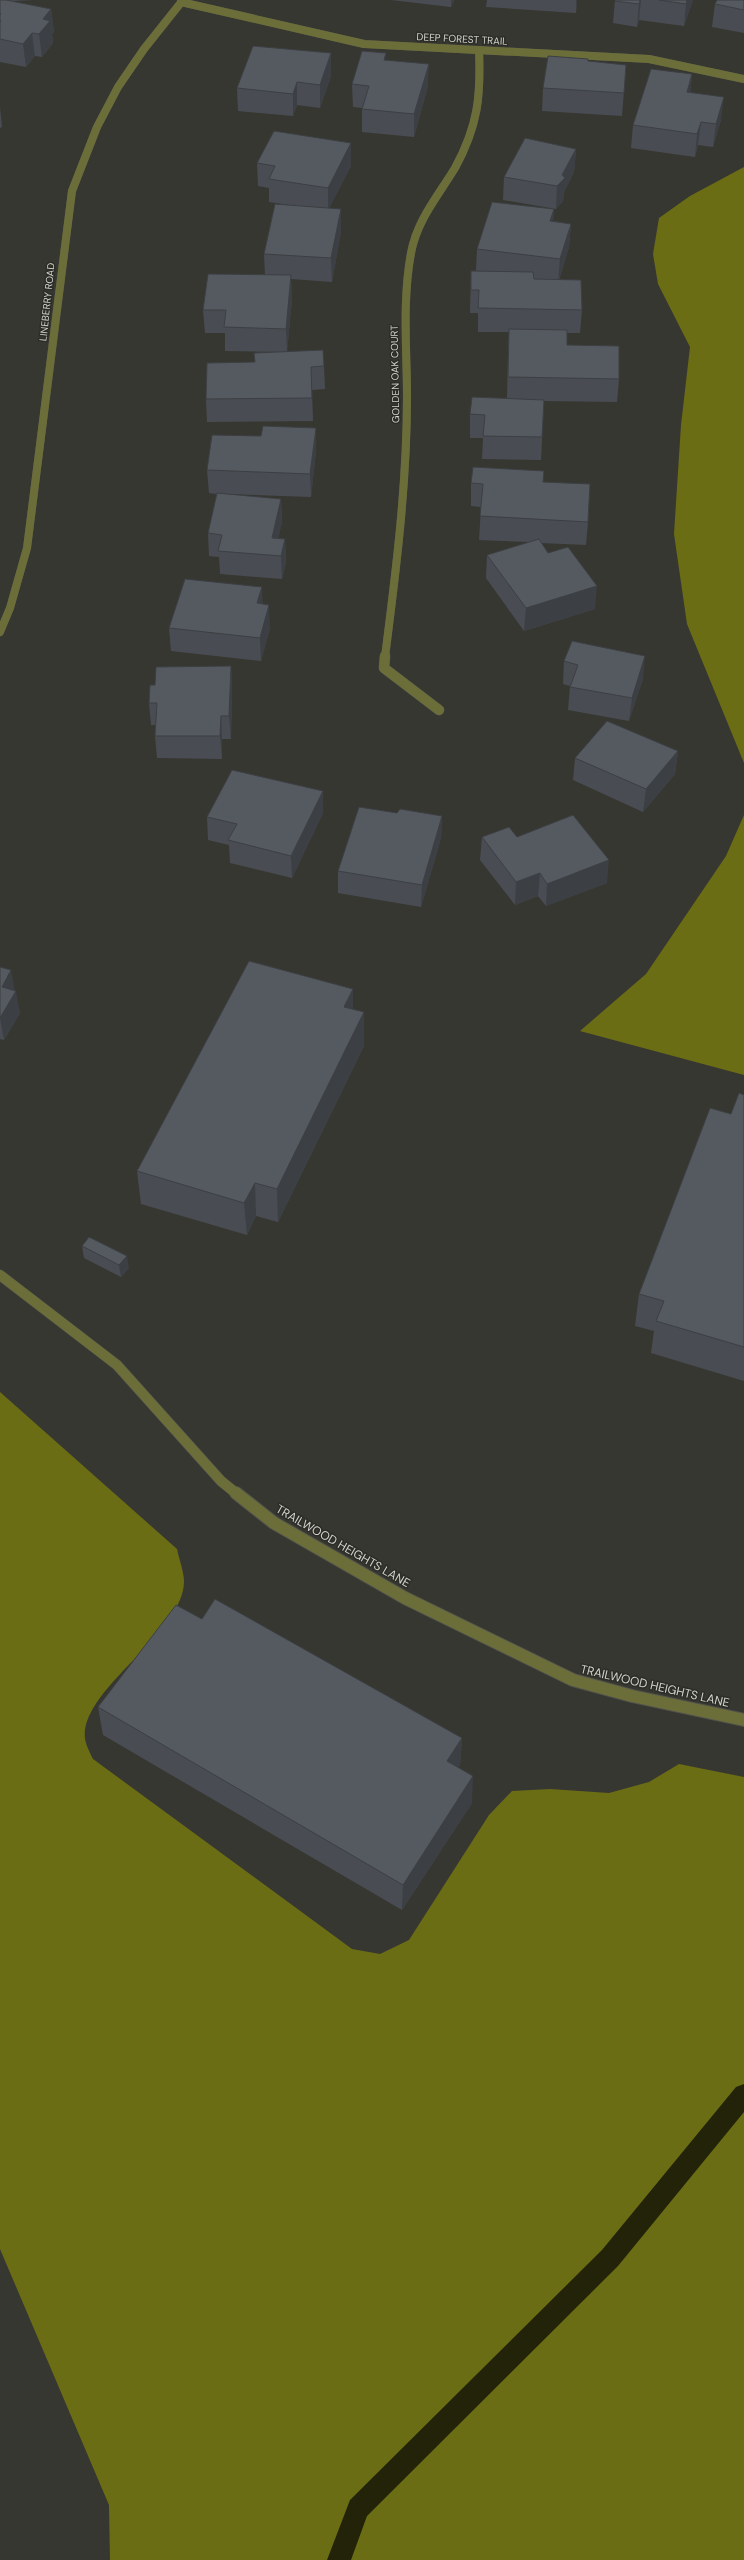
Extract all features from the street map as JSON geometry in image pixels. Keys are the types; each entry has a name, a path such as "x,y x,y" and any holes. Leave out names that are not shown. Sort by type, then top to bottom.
{"street":[{"name":"DEEP FOREST TRAIL","path":"182,1 364,44 479,50 569,52 649,59 744,79"},
{"name":"LINEBERRY ROAD","path":"0,632 10,608 27,548 72,191 88,144 120,82 136,56 182,1"},
{"name":"GOLDEN OAK COURT","path":"439,710 384,668 398,552 407,398 404,306 411,252 424,214 455,167 476,121 480,79 479,50"},
{"name":"TRAILWOOD HEIGHTS LANE","path":"0,1275 117,1365 221,1481 274,1523 406,1598 573,1680 632,1696 744,1720"}],"shaded area":[{"path":"744,167 744,763 687,624 674,534 681,425 690,347 658,284 653,254 659,218 690,196"},
{"path":"744,815 744,1075 580,1031 646,974 726,856"},
{"path":"0,1392 177,1549 184,1582 179,1602 167,1622 151,1642 113,1682 98,1701 87,1720 85,1739 93,1759 352,1949 380,1954 409,1940 489,1815 512,1791 550,1789 609,1793 649,1782 679,1764 744,1777 744,2560 110,2560 109,2505 0,2249"}],"building":[{"path":"0,0 51,9 43,19 50,21 39,34 32,33 23,44 0,39"},
{"path":"615,0 640,0 639,4"},
{"path":"659,0 687,0 686,4"},
{"path":"717,0 744,0 744,10 715,4"},
{"path":"253,46 331,53 320,85 297,82 293,94 237,88"},
{"path":"362,51 386,53 384,60 429,64 414,114 362,109 369,86 352,84"},
{"path":"548,56 588,59 588,61 626,65 624,93 543,88"},
{"path":"651,69 692,74 687,92 724,97 716,124 701,122 697,134 633,125"},
{"path":"274,131 351,143 328,188 269,179 275,166 257,163"},
{"path":"525,138 576,149 562,175 565,178 557,186 504,177"},
{"path":"492,202 554,209 550,221 571,224 560,259 477,249"},
{"path":"275,204 341,209 331,258 264,254"},
{"path":"471,271 533,272 534,279 581,280 582,310 478,308 479,290 471,290"},
{"path":"208,274 291,275 286,329 224,327 226,310 203,310"},
{"path":"509,329 567,330 567,345 619,346 619,379 508,377"},
{"path":"323,350 324,366 311,367 312,398 206,399 207,363 255,362 254,353"},
{"path":"472,397 544,400 542,437 483,436 485,415 470,414"},
{"path":"263,426 316,428 310,474 207,470 212,435 261,436"},
{"path":"473,467 544,471 543,482 590,484 588,522 480,516 483,484 471,483"},
{"path":"217,493 281,499 272,538 285,539 281,556 218,551 222,535 208,533"},
{"path":"539,539 548,553 568,547 597,586 526,608 487,555"},
{"path":"185,579 262,587 257,603 269,605 260,638 169,628"},
{"path":"572,641 645,656 632,698 570,687 578,665 564,661"},
{"path":"231,666 229,716 221,716 220,736 155,736 157,703 149,703 150,685 155,685 156,667"},
{"path":"607,721 678,751 646,789 575,758"},
{"path":"232,770 323,791 291,856 228,840 237,824 207,817"},
{"path":"359,807 397,813 400,809 442,816 422,885 338,871"},
{"path":"573,815 609,860 547,884 540,873 516,882 482,837 509,827 517,837"},
{"path":"249,961 353,989 344,1007 364,1012 277,1189 255,1183 244,1203 137,1171"},
{"path":"0,967 11,970 2,987 16,991 0,1018"},
{"path":"739,1093 744,1095 744,1347 656,1321 664,1301 639,1294 710,1108 731,1114"},
{"path":"89,1237 127,1256 119,1265 82,1246"},
{"path":"215,1599 462,1738 447,1761 473,1776 403,1885 98,1707 176,1605 202,1619"}],"waterway":[{"path":"339,2560 358,2508 610,2258 744,2095"}]}
